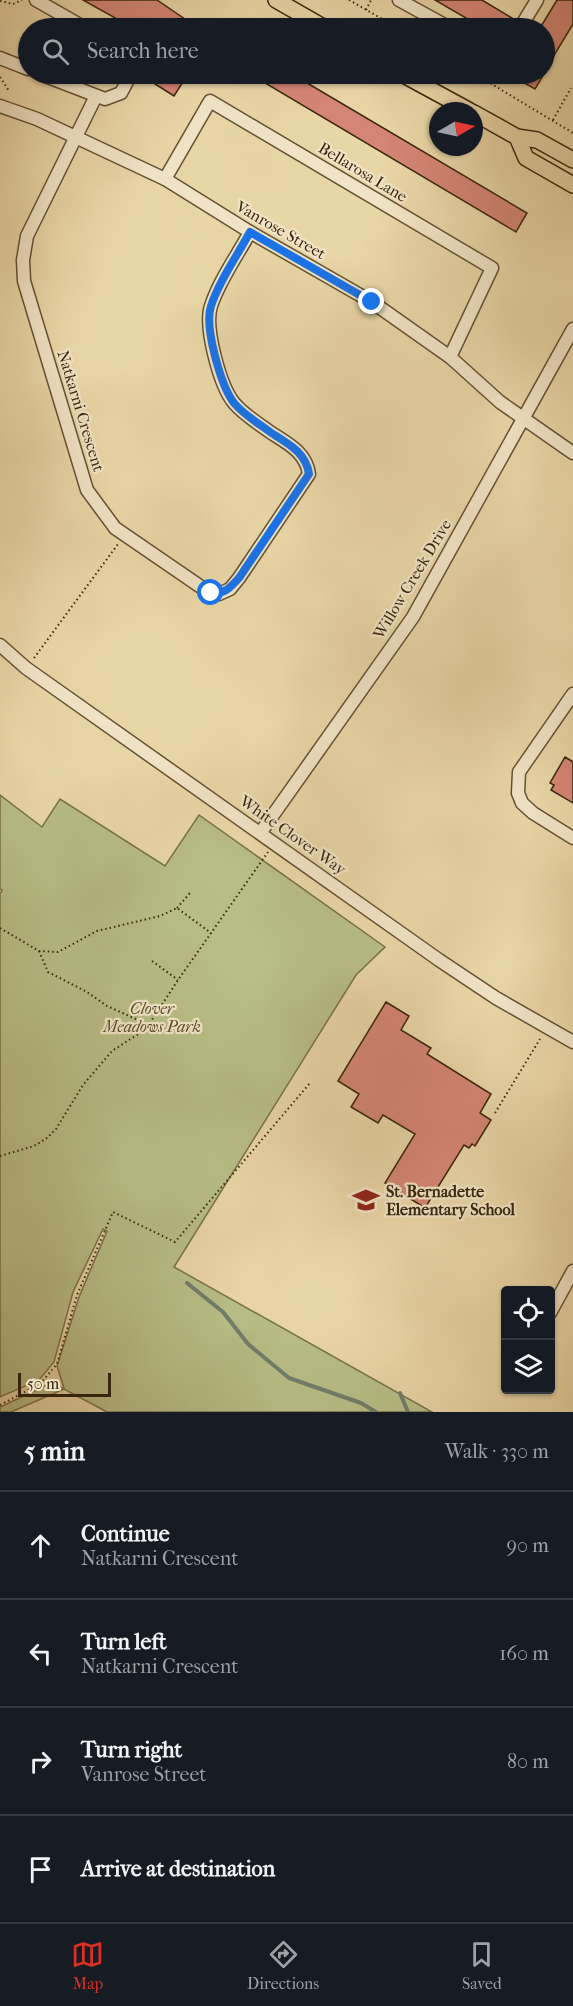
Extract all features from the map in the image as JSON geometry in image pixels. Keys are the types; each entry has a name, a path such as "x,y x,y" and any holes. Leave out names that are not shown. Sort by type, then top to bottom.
{"main road":[{"path":"276,0 308,18"},
{"path":"420,84 453,102"},
{"path":"483,118 517,137 537,140 573,160"},
{"path":"517,137 526,158 573,185"}],"street":[{"path":"36,0 59,18"},
{"path":"399,0 432,18"},
{"path":"526,18 537,0"},
{"path":"0,58 18,65"},
{"path":"65,84 105,99 118,95 125,84"},
{"name":"Natkarni Crescent","path":"96,96 27,236 23,260 24,281 87,490 115,528 201,587 219,594 230,589 239,578 309,474 308,463 298,451 253,420 233,402 213,347 210,332 210,307 250,232"},
{"name":"Bellarosa Lane","path":"165,179 210,101 492,268 450,357"},
{"name":"Vanrose Street","path":"0,106 36,119 165,179 250,232 372,302 450,357 500,402 573,453"},
{"name":"Willow Creek Drive","path":"261,832 413,617 573,329"},
{"name":"White Clover Way","path":"0,645 26,668 455,971 573,1042"},
{"path":"573,694 519,772 519,793 522,803 533,813 573,838"},
{"path":"555,1304 573,1271"}],"path":[{"path":"0,1 13,4 22,0"},
{"path":"349,0 380,18"},
{"path":"366,10 371,0"},
{"path":"0,77 9,91"},
{"path":"493,84 573,134"},
{"path":"552,121 571,88"},
{"path":"26,668 125,535"},
{"path":"0,1156 34,1146 56,1129 83,1085 112,1051 146,1029 177,980 275,843"},
{"path":"0,928 39,951 58,952 97,931 160,916 177,908 190,893"},
{"path":"177,908 211,933"},
{"path":"39,951 48,972 87,992 107,1006 149,1025"},
{"path":"152,961 177,980"},
{"path":"495,1113 547,1028"},
{"path":"0,1405 40,1384 57,1364 77,1295 113,1212 175,1242 310,1083"}],"green space":[{"name":"Clover Meadows Park","path":"0,795 42,827 60,799 165,866 199,815 385,947 356,975 174,1267 432,1412 107,1412 64,1389 11,1412 0,1412 0,1407 45,1386 64,1388 57,1366 79,1297 107,1231 103,1229 73,1292 54,1362 39,1380 0,1397 0,894 2,890 0,889"}],"building":[{"path":"83,0 157,0 183,18 115,18"},
{"path":"435,0 482,0 512,18 466,18"},
{"path":"557,0 573,0 573,24 555,54 555,18 546,18"},
{"path":"155,84 182,84 174,96"},
{"path":"267,84 309,84 527,213 516,232"},
{"path":"526,84 538,84 535,89"},
{"path":"565,757 573,762 573,803 551,790 554,785 550,783"},
{"path":"386,1002 409,1016 401,1030 431,1048 427,1054 491,1094 480,1113 491,1120 475,1146 472,1144 469,1148 464,1145 425,1208 385,1183 415,1134 383,1115 378,1123 351,1107 359,1094 338,1081"}],"waterway":[{"path":"187,1283 223,1312 248,1344 289,1378 361,1403 376,1412"},
{"path":"400,1393 408,1412"}],"place":[{"name":"St. Bernadette Elementary School","path":"366,1200"}],"route":[{"path":"211,593 219,594 230,589 309,474 308,463 298,451 253,420 233,402 215,355 210,332 210,307 250,232 372,302"}]}
